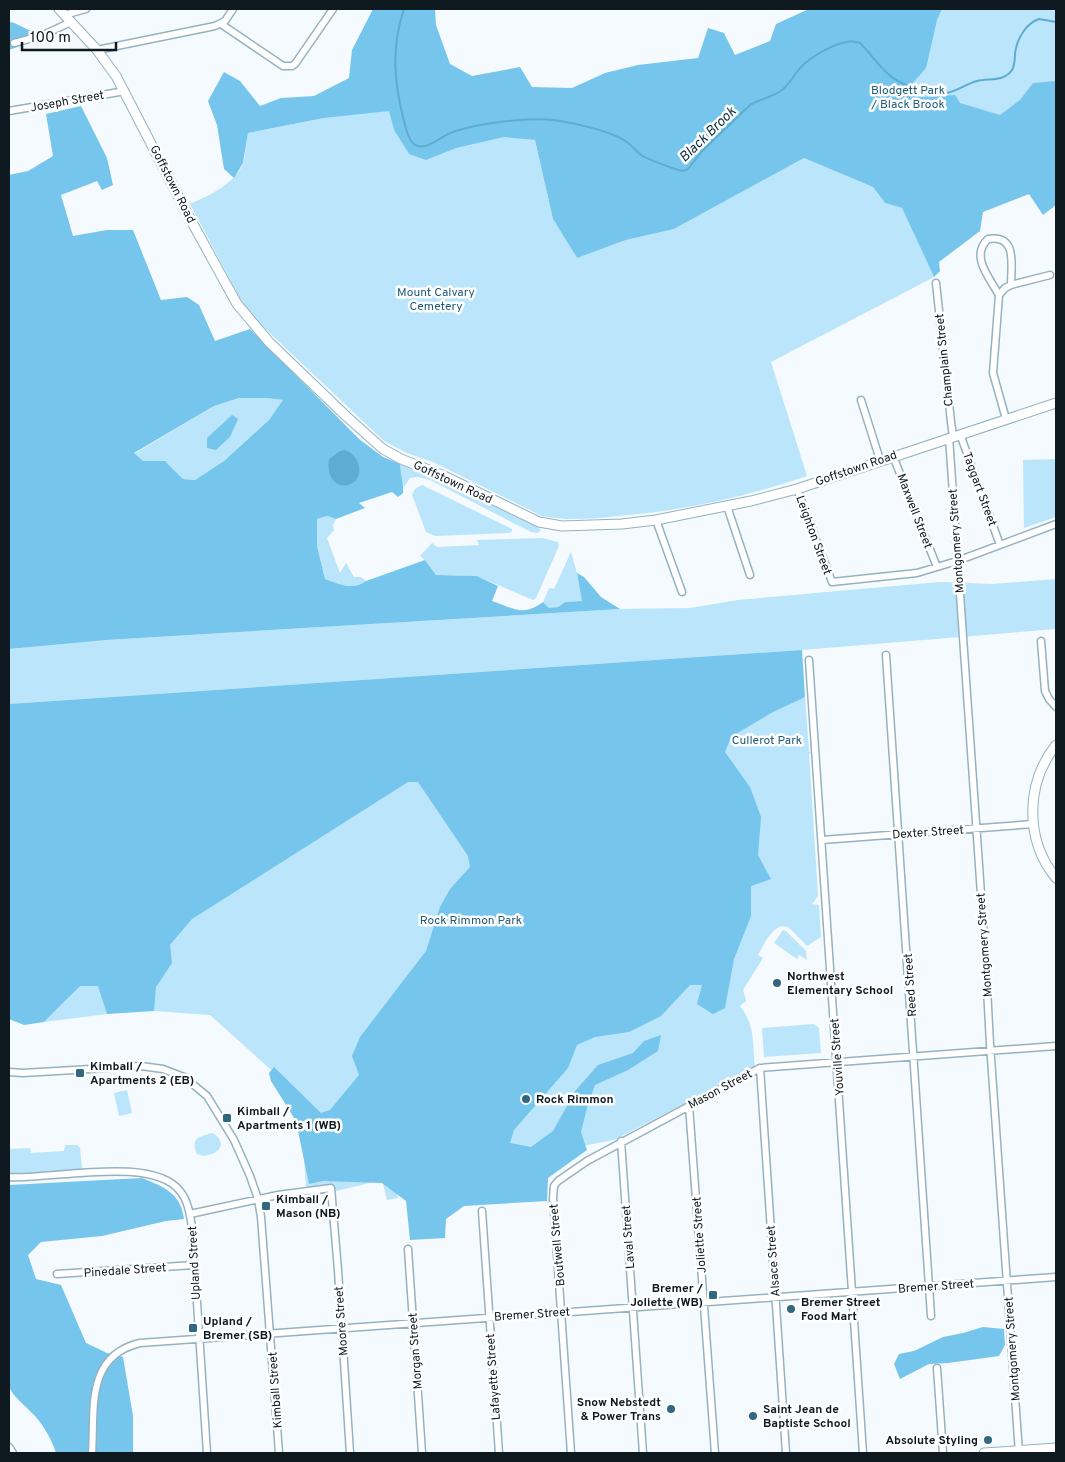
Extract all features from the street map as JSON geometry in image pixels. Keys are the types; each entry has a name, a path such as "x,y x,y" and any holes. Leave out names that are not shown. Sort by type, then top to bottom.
{"main road":[{"name":"Goffstown Road","path":"65,15 98,50 124,90 184,207 237,304 268,342 375,442 401,459 442,475 539,522 555,526 622,524 656,520 727,506 797,489 1006,418 1056,403"},
{"path":"1056,745 1043,767 1032,810 1040,852 1056,878"},
{"path":"984,1453 1056,1448"}],"street":[{"path":"14,43 41,36 65,15 86,9"},
{"path":"98,50 221,24 233,9"},
{"path":"221,24 284,66 292,66 296,64 333,9"},
{"name":"Joseph Street","path":"9,111 124,90"},
{"path":"1006,418 994,373 999,295 980,259 980,250 988,239 996,237 1008,244 1011,251 1011,285"},
{"path":"999,295 1005,288 1011,285 1050,274"},
{"name":"Champlain Street","path":"936,283 950,422 954,436"},
{"path":"861,400 880,460"},
{"name":"Taggart Street","path":"954,436 1000,545"},
{"name":"Montgomery Street","path":"954,436 957,561 1019,1452"},
{"name":"Maxwell Street","path":"893,456 937,567"},
{"name":"Leighton Street","path":"797,489 832,582 910,575 937,567"},
{"path":"727,506 750,575"},
{"path":"656,520 682,592"},
{"path":"937,567 1056,524"},
{"path":"1041,642 1043,684 1049,699 1056,706"},
{"name":"Reed Street","path":"886,655 931,1316"},
{"name":"Youville Street","path":"809,660 863,1453"},
{"name":"Dexter Street","path":"822,840 1034,824"},
{"name":"Mason Street","path":"554,1186 558,1181 587,1161 760,1068 1056,1046"},
{"name":"Kimball Street","path":"9,1072 23,1073 141,1066 163,1069 177,1074 202,1091 219,1114 240,1152 258,1200 263,1234 279,1453"},
{"name":"Alsace Street","path":"760,1068 786,1453"},
{"name":"Joliette Street","path":"689,1106 715,1453"},
{"name":"Laval Street","path":"622,1141 644,1453"},
{"name":"Upland Street","path":"9,1177 27,1178 123,1172 152,1175 167,1181 180,1190 190,1214 206,1453"},
{"name":"Boutwell Street","path":"554,1186 553,1198 571,1453"},
{"name":"Moore Street","path":"258,1200 305,1190 331,1188 350,1453"},
{"path":"190,1214 258,1200"},
{"name":"Lafayette Street","path":"482,1211 499,1453"},
{"name":"Morgan Street","path":"408,1248 422,1453"},
{"name":"Pinedale Street","path":"57,1274 194,1265"},
{"name":"Bremer Street","path":"92,1453 96,1387 100,1373 108,1360 133,1344 198,1337 1056,1278"},
{"path":"937,1368 943,1453"},
{"path":"9,1447 13,1453"}],"green space":[{"name":"Blodgett Park / Black Brook","path":"373,9 435,9 436,25 450,64 472,76 520,67 532,87 572,88 605,73 638,65 698,58 708,28 724,33 735,55 770,41 776,24 809,9 942,9 937,20 926,68 905,92 919,97 955,95 960,103 1000,115 1020,100 1033,83 1056,81 1056,205 1043,215 1029,194 983,212 980,231 939,262 940,271 934,277 902,208 885,203 873,187 804,158 674,229 626,240 577,258 553,219 535,140 504,137 456,148 426,160 409,154 394,130 389,111 324,118 248,133 243,163 234,178 224,169 217,125 208,101 224,72 240,81 260,106 281,98 314,96 349,78 352,50"},
{"name":"Mount Calvary Cemetery","path":"844,9 1056,9 1056,123 805,151 539,133 524,139 535,140 553,219 577,258 626,240 674,229 804,158 873,187 885,203 902,208 934,277 771,362 807,476 784,484 737,497 666,511 599,518 561,519 542,516 433,462 407,453 384,441 256,320 242,302 190,204 227,184 239,171 244,160 248,133 324,118 389,110 394,130 409,154 423,158 439,119 710,85"},
{"path":"12,22 33,32 35,41 9,50 9,23"},
{"path":"81,106 107,158 113,185 102,190 97,181 61,195 73,236 107,230 133,230 161,300 187,297 199,305 215,341 250,329 359,439 383,457 400,464 403,493 398,497 392,492 359,503 365,508 336,519 327,516 317,519 317,546 325,579 346,586 356,586 425,560 436,575 477,576 498,586 492,601 518,610 524,610 536,607 543,602 549,608 558,607 565,602 582,601 577,573 584,577 601,597 620,609 107,640 9,649 9,175 28,171 53,156 46,114","holes":["239,398 283,400 269,420 224,461 195,480 183,479 165,461 143,461 134,453 214,406"]},
{"path":"239,398 284,400 269,420 224,461 195,480 183,479 165,461 143,461 134,454 214,406"},
{"path":"232,415 238,419 230,437 216,450 207,448 207,438"},
{"path":"1056,459 1056,517 1024,528 1023,460"},
{"path":"400,464 538,526 541,530 538,533 531,532 430,480 418,477 410,478 404,487 400,474"},
{"path":"422,485 512,529 512,532 435,536 426,532 412,495 415,489"},
{"path":"327,516 336,519 333,525 334,530 327,538 340,573 346,563 354,577 361,577 366,581 361,584 346,586 325,579 317,546 317,519"},
{"path":"543,538 558,542 559,546 536,598 533,600 477,576 436,575 420,556 432,543 437,547 479,545 477,540"},
{"path":"571,552 583,601 565,602 558,607 549,609 543,602 549,588 554,589"},
{"path":"1056,579 1056,629 802,650 9,704 9,649 107,640 620,609 690,608 738,600 940,582 993,584"},
{"name":"Rock Rimmon Park","path":"802,650 805,697 773,712 731,737 725,752 750,787 761,817 758,855 771,879 751,886 751,916 734,959 725,1008 713,1014 697,1004 702,985 690,985 661,1016 629,1032 595,1037 577,1045 568,1068 514,1130 510,1143 531,1147 553,1131 576,1090 598,1065 633,1053 644,1041 661,1035 658,1051 628,1070 595,1085 581,1132 587,1150 548,1178 547,1201 464,1206 446,1219 445,1238 410,1240 406,1201 382,1183 323,1181 309,1184 296,1121 271,1081 269,1073 274,1067 321,1113 330,1110 359,1075 352,1056 360,1037 426,951 440,907 450,889 470,867 468,856 418,782 408,782 192,919 170,945 172,963 156,987 154,1011 107,1014 98,986 80,986 44,1022 24,1025 9,1019 9,704"},
{"name":"Rock Rimmon Park","path":"805,697 809,751 811,753 809,754 818,896 812,904 819,905 821,937 807,946 789,928 779,927 766,940 758,955 763,958 743,990 746,1001 740,1006 751,1028 755,1067 614,1140 395,1181 398,1198 387,1200 382,1180 307,1198 299,1095 210,1015 154,1011 154,1004 103,1000 107,1014 44,1022 69,997 9,710 605,710"},
{"path":"783,930 806,951 807,960 799,955 797,959 774,943"},
{"path":"814,1024 819,1028 821,1053 764,1057 762,1028"},
{"path":"127,1090 132,1113 119,1116 114,1093"},
{"path":"212,1133 217,1136 221,1143 219,1149 214,1153 204,1156 197,1154 195,1141"},
{"path":"65,1145 77,1145 80,1148 82,1168 80,1170 9,1175 9,1149 30,1148 31,1153 64,1151"},
{"path":"142,1178 170,1192 179,1203 184,1219 166,1221 102,1236 41,1242 28,1255 36,1279 61,1285 86,1343 107,1353 123,1357 133,1416 133,1451 135,1453 56,1453 42,1424 17,1399 9,1387 9,1185"},
{"path":"983,1327 1004,1329 1005,1345 999,1356 929,1364 900,1379 894,1364 899,1354 914,1351 943,1337"}],"shaded area":[{"path":"345,450 356,459 359,472 351,484 345,485 338,484 332,479 329,471 329,459 340,451"}],"waterway":[{"name":"Black Brook","path":"404,9 397,37 396,79 406,128 410,139 415,145 427,146 453,132 489,123 530,119 554,120 600,130 617,136 644,157 683,171 688,169 702,151 750,105 782,90 804,64 831,47 854,41 860,43 893,78 931,93 946,94 977,81 996,79 1009,74 1013,67 1017,43 1027,27 1039,19 1056,22"}],"place":[{"name":"Northwest Elementary School","path":"777,983"},
{"name":"Kimball / Apartments 2 (EB)","path":"80,1073"},
{"name":"Rock Rimmon","path":"526,1099"},
{"name":"Kimball / Apartments 1 (WB)","path":"227,1118"},
{"name":"Kimball / Mason (NB)","path":"266,1206"},
{"name":"Bremer / Joliette (WB)","path":"713,1295"},
{"name":"Bremer Street Food Mart","path":"791,1309"},
{"name":"Upland / Bremer (SB)","path":"193,1328"},
{"name":"Snow Nebstedt & Power Trans","path":"671,1409"},
{"name":"Saint Jean de Baptiste School","path":"753,1416"},
{"name":"Absolute Styling","path":"988,1440"}],"park label":[{"name":"Cullerot Park","path":"767,740"}]}
